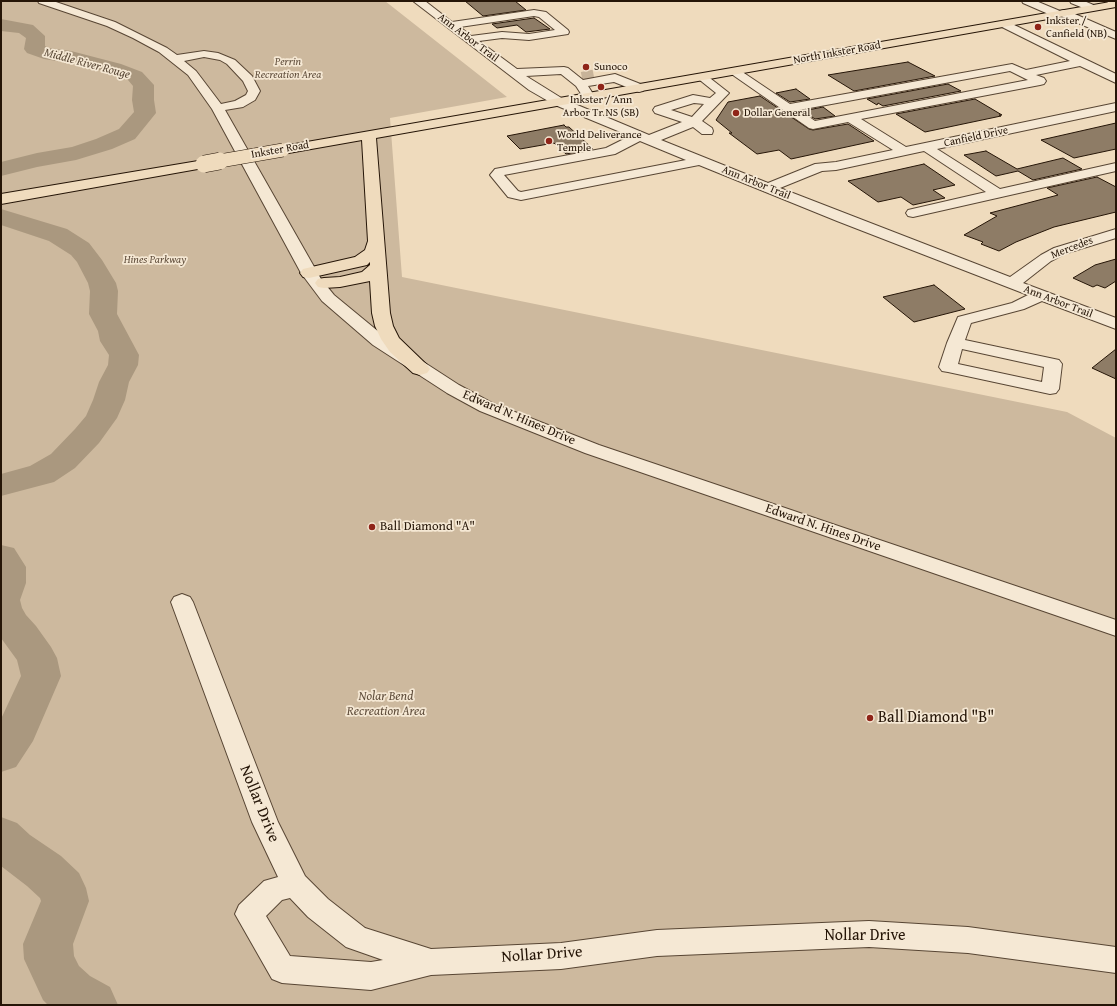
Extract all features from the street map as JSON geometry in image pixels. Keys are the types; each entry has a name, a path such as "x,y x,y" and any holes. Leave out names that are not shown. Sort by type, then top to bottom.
{"main road":[{"name":"North Inkster Road","path":"559,102 1061,14 1116,3"},
{"name":"Inkster Road","path":"1,199 559,102"},
{"path":"369,135 381,313 384,326 397,348 420,369"},
{"path":"312,277 361,261 372,252 377,240"},
{"path":"312,277 340,282 368,276 378,266"}],"street":[{"name":"Ann Arbor Trail","path":"418,1 533,87 559,102 700,161 1116,324"},
{"path":"1027,1 1116,36"},
{"path":"1075,1 1092,8"},
{"path":"1112,1 1116,3"},
{"name":"Edward N. Hines Drive","path":"50,2 124,30 150,42 192,73 218,108 312,277 328,298 378,341 420,369 486,407 592,449 1116,628"},
{"path":"451,25 534,13 542,14 564,32 529,37 502,35 470,39"},
{"path":"1004,24 1116,79"},
{"path":"175,59 204,54 214,55 231,62 248,79 254,91 251,97 239,104 218,108"},
{"path":"1024,74 1082,62"},
{"path":"734,71 788,108 813,125 1040,82 1012,67 788,108"},
{"path":"514,73 564,70 589,96"},
{"path":"533,87 571,79 606,74 639,88"},
{"path":"700,161 521,196 513,194 497,175 500,172 610,151 694,122 723,93 702,77"},
{"path":"708,131 694,122 659,110 693,99 713,102"},
{"name":"Canfield Drive","path":"775,190 829,172 836,166 1116,107"},
{"path":"850,118 905,152"},
{"path":"926,148 998,194"},
{"path":"913,213 1116,167"},
{"name":"Mercedes","path":"1011,284 1046,258 1058,252 1072,246 1116,233"},
{"path":"955,343 1053,364 1050,389 948,367 955,343 964,320 1018,306 1042,295"},
{"name":"Nollar Drive","path":"182,602 265,822 295,885 318,908 356,938 430,962 561,956 657,943 869,934 968,940 1116,960"},
{"path":"295,885 274,890 249,914 282,969 371,976 430,962"}],"green space":[{"name":"Nolar Bend Recreation Area","path":"1,1 385,1 507,97 390,118 402,277 1067,412 1116,438 1116,1005 1,1005"}],"building":[{"path":"465,1 515,1 526,10 483,16"},
{"path":"534,18 550,29 526,32 517,25 497,28 492,24"},
{"path":"908,62 935,76 854,91 828,75"},
{"path":"948,84 961,91 883,106 878,103 877,105 867,99"},
{"path":"796,89 810,99 790,102 776,93"},
{"path":"760,96 809,129 813,130 848,124 874,141 791,159 779,150 757,154 729,133 732,133 716,120 728,102"},
{"path":"975,99 1002,115 925,132 896,114"},
{"path":"823,107 835,116 815,119 803,111"},
{"path":"1116,123 1116,149 1074,158 1041,140"},
{"name":"World Deliverance Temple","path":"564,125 569,127 593,149 566,154 554,143 520,149 507,136"},
{"path":"986,151 1017,169 1063,158 1082,169 1033,180 1018,171 996,176 964,155"},
{"path":"924,164 955,185 933,190 945,198 913,205 901,197 878,202 848,181"},
{"path":"1097,177 1116,187 1116,212 1054,227 1016,242 999,251 981,244 983,242 964,235 997,216 990,213 1058,195 1047,188"},
{"path":"1116,259 1116,281 1105,288 1097,285 1093,287 1073,278 1095,265"},
{"path":"934,285 965,309 914,322 883,297"},
{"path":"1116,349 1116,379 1092,368"}],"waterway":[{"name":"Middle River Rouge","path":"1,25 26,29 35,36 36,42 34,49 44,53 71,57 114,68 135,76 144,85 143,100 145,113 127,134 104,144 76,153 37,160 1,169"},
{"name":"Middle River Rouge","path":"1,217 58,235 80,249 89,260 102,283 104,291 103,314 113,331 115,341 119,345 124,355 123,365 114,382 109,400 101,418 87,436 63,461 42,474 1,485"},
{"name":"Middle River Rouge","path":"1,557 7,567 7,583 1,600 3,608 10,623 22,636 37,658 41,676 18,729 1,755"},
{"name":"Middle River Rouge","path":"1,837 13,849 44,871 62,888 65,901 48,944 49,959 61,983 72,993 92,1005"}],"tunnel":[{"path":"582,78 597,75"}],"place":[{"name":"Inkster / Canfield (NB)","path":"1038,27"},
{"name":"Sunoco","path":"586,67"},
{"name":"Inkster / Ann Arbor Tr NS (SB)","path":"601,87"},
{"name":"Dollar General","path":"736,113"},
{"name":"World Deliverance Temple","path":"549,141"},
{"name":"Ball Diamond \"A\"","path":"372,527"},
{"name":"Ball Diamond \"B\"","path":"870,718"}],"park label":[{"name":"Perrin Recreation Area","path":"288,68"},
{"name":"Hines Parkway","path":"155,260"}]}
